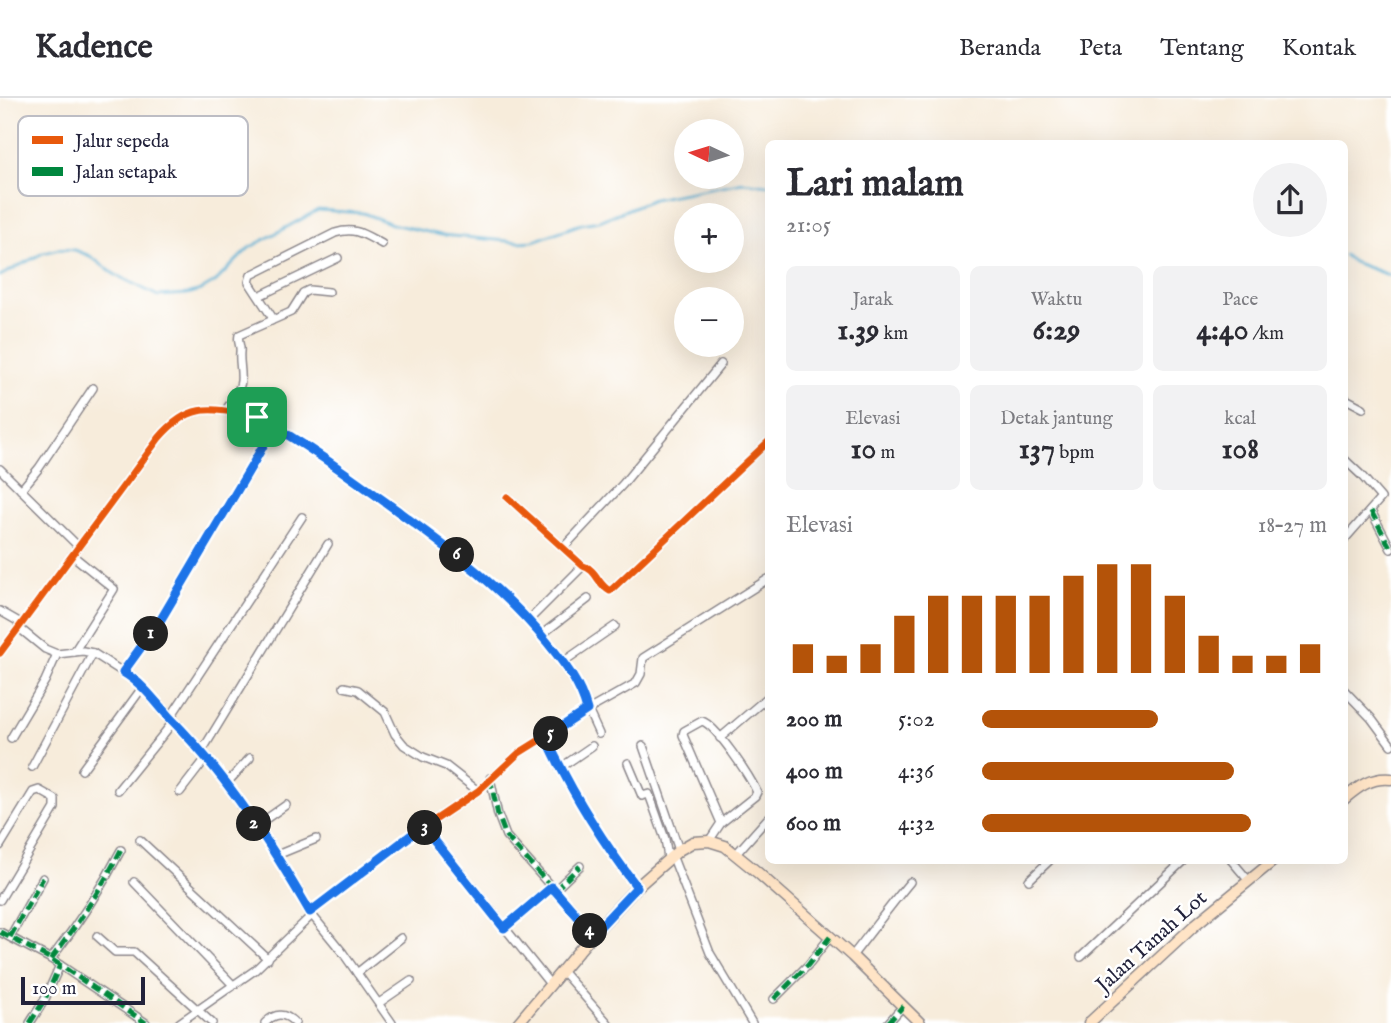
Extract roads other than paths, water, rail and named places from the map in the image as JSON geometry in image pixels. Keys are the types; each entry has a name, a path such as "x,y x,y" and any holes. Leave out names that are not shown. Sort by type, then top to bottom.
{"main road":[{"path":"1348,796 1366,783 1391,779"},
{"path":"521,1022 550,984 637,887 673,854 693,842 709,841 725,846 736,854 852,956 920,1023"},
{"name":"Jalan Tanah Lot","path":"1089,1023 1196,924 1269,864"}],"street":[{"path":"271,321 272,317 249,282 251,275 335,233 356,230 382,244"},
{"path":"260,296 338,258"},
{"path":"225,411 242,380 238,337 291,312 303,293 309,290 329,292"},
{"path":"564,547 623,484 721,364"},
{"path":"22,490 93,388"},
{"path":"1348,400 1363,408"},
{"path":"0,653 171,424 184,414 197,410 225,411 257,417 366,488 433,536 506,596 563,662 581,690 599,734"},
{"path":"123,672 160,621 264,444 255,429 257,417"},
{"path":"506,497 583,566 590,568 605,589 613,589 765,445"},
{"path":"1348,463 1381,498 1348,536"},
{"path":"0,469 78,546"},
{"path":"1371,511 1391,549"},
{"path":"118,790 172,719 302,517"},
{"path":"180,792 328,544"},
{"path":"72,555 114,589 74,652"},
{"path":"529,620 583,566"},
{"path":"179,1023 268,959 311,914 423,826 478,791 519,752 636,683 646,655 765,581"},
{"path":"541,635 588,599"},
{"path":"0,611 20,625 45,649 57,654 83,651 93,653 123,672 172,719 204,754 226,784 277,855 311,914 392,1023"},
{"path":"563,662 615,626"},
{"path":"32,766 93,653"},
{"path":"11,738 45,681 57,654"},
{"path":"344,687 358,690 385,712 404,745 423,757 446,766 478,791"},
{"path":"82,770 142,688"},
{"path":"1348,694 1371,718 1391,745"},
{"path":"720,738 765,700"},
{"path":"709,841 721,823 757,792 720,738 704,721 682,734 721,823"},
{"path":"546,737 560,768 617,861 637,887"},
{"path":"560,768 592,746"},
{"path":"643,746 673,854 710,953 752,1023"},
{"path":"226,784 250,758"},
{"path":"628,763 642,796 649,794 673,854"},
{"path":"489,778 506,836 593,934"},
{"path":"0,846 33,792 39,790 55,799 55,808 0,900"},
{"path":"256,826 286,805"},
{"path":"736,854 765,821"},
{"path":"423,826 550,984"},
{"path":"277,855 316,839"},
{"path":"140,840 268,959"},
{"path":"51,959 90,906 121,850"},
{"path":"1029,880 1046,864"},
{"path":"1081,957 1180,864"},
{"path":"1235,864 1249,881"},
{"path":"504,928 580,866"},
{"path":"10,937 43,878"},
{"path":"852,956 910,882"},
{"path":"134,883 233,985"},
{"path":"0,932 51,959 146,1023"},
{"path":"97,936 115,952 134,952 212,1023"},
{"path":"774,999 808,965 830,937"},
{"path":"357,973 401,938"},
{"path":"30,1023 45,999 60,965"},
{"path":"562,971 608,1023"},
{"path":"379,1003 411,981"},
{"path":"888,1023 903,1006"},
{"path":"265,1023 279,1014 295,1023"}],"waterway":[{"path":"0,276 43,253 59,249 75,250 158,296 187,294 215,282 249,248 318,210 363,213 392,224 441,235 519,242 533,241 581,224 599,221 653,199 743,182 765,185"},
{"path":"1348,258 1391,276"}]}
